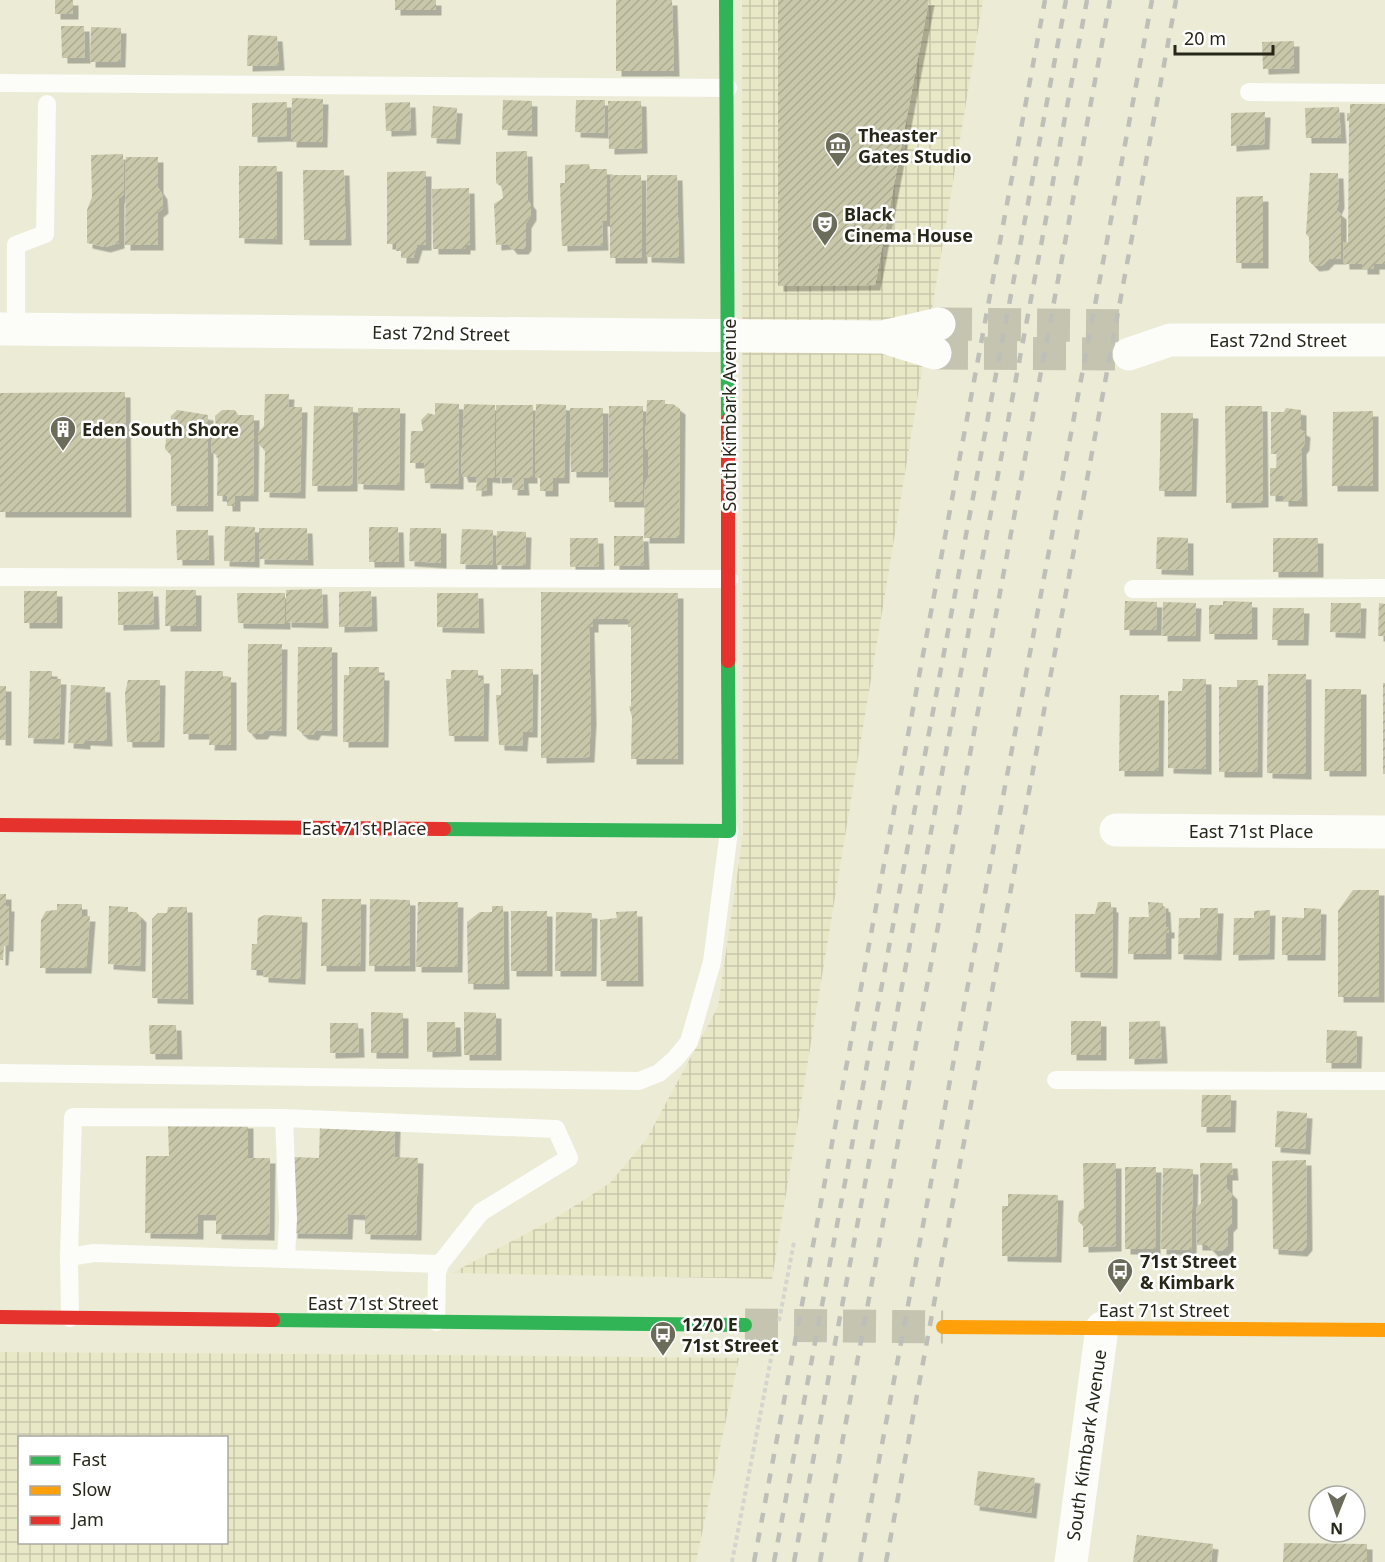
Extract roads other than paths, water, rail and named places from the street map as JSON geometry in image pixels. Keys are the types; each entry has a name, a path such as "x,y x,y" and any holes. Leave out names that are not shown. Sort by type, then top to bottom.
{"street":[{"name":"South Kimbark Avenue","path":"726,0 729,831"},
{"name":"East 72nd Street","path":"8,329 937,339"},
{"name":"East 72nd Street","path":"1131,340 1385,340"},
{"name":"East 71st Place","path":"0,825 729,831"},
{"name":"East 71st Place","path":"1116,830 1385,832"},
{"name":"East 71st Street","path":"0,1317 745,1325"},
{"name":"East 71st Street","path":"943,1327 1385,1330"},
{"name":"South Kimbark Avenue","path":"1071,1562 1102,1328"}],"lane":[{"path":"0,83 728,88"},
{"path":"1249,92 1385,93"},
{"path":"8,329 16,245 45,234 47,104"},
{"path":"0,577 729,579"},
{"path":"1133,589 1385,588"},
{"path":"0,1073 639,1082 659,1073 689,1042 712,963 729,831"},
{"path":"1056,1080 1385,1082"},
{"path":"70,1318 69,1257 73,1117 284,1118 556,1129 569,1158 482,1212 440,1264 437,1273 436,1322"},
{"path":"284,1118 288,1219 286,1258"},
{"path":"69,1257 94,1253 440,1264"}],"tunnel":[{"path":"939,324 1133,326"},
{"path":"935,353 1129,354"},
{"path":"745,1325 943,1327"}],"railway":[{"path":"754,1562 1045,0"},
{"path":"774,1562 1066,0"},
{"path":"794,1562 1087,0"},
{"path":"820,1562 1110,0"},
{"path":"860,1562 1152,0"},
{"path":"886,1562 1176,0"}],"place":[{"name":"Theaster Gates Studio","path":"838,168"},
{"name":"Black Cinema House","path":"825,247"},
{"name":"Eden South Shore","path":"63,452"},
{"name":"71st Street & Kimbark","path":"1120,1294"},
{"name":"1270 E 71st Street","path":"663,1357"}]}
